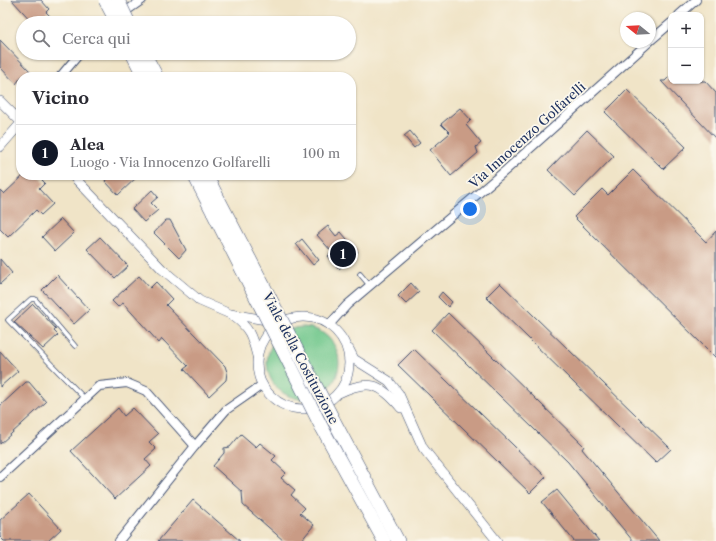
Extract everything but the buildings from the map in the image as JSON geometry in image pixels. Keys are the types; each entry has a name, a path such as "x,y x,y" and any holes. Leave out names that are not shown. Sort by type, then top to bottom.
{"highway":[{"path":"105,0 113,16"},
{"path":"118,0 126,16"},
{"path":"136,60 142,72"},
{"path":"148,60 154,72"},
{"name":"Viale della Costituzione","path":"197,180 321,426 384,541"},
{"name":"Viale della Costituzione","path":"209,180 398,541"}],"street":[{"path":"119,16 142,0"},
{"path":"683,12 696,0"},
{"name":"Via Innocenzo Golfarelli","path":"656,37 668,26"},
{"name":"Via Innocenzo Golfarelli","path":"329,325 347,305 506,170 643,48"},
{"path":"64,72 74,60"},
{"path":"0,101 16,117"},
{"path":"0,147 16,128"},
{"path":"77,180 162,269 200,301 230,314 244,323 251,335 262,385 270,396 280,404 292,409 305,410 318,408 329,402 339,393 346,382 349,370 349,357 346,345"},
{"path":"230,314 281,323"},
{"path":"257,358 261,343 270,332 281,323 293,318 306,317 318,319 329,325 342,337 354,359 389,381 399,394 407,415 423,448 497,541"},
{"path":"0,477 99,386 127,384 146,391 194,446"},
{"path":"119,541 194,446 226,410 262,385"},
{"path":"339,393 354,386 362,385 380,388 389,393 407,415"}],"lane":[{"path":"360,274 371,286"},
{"path":"74,346 35,299 31,299 8,320 85,399"}],"green space":[{"path":"303,327 317,330 329,337 336,349 339,363 336,377 329,389 317,396 303,399 289,396 277,389 270,377 267,363 270,349 277,337 289,330"}],"place":[{"name":"Alea","path":"343,254"}]}
